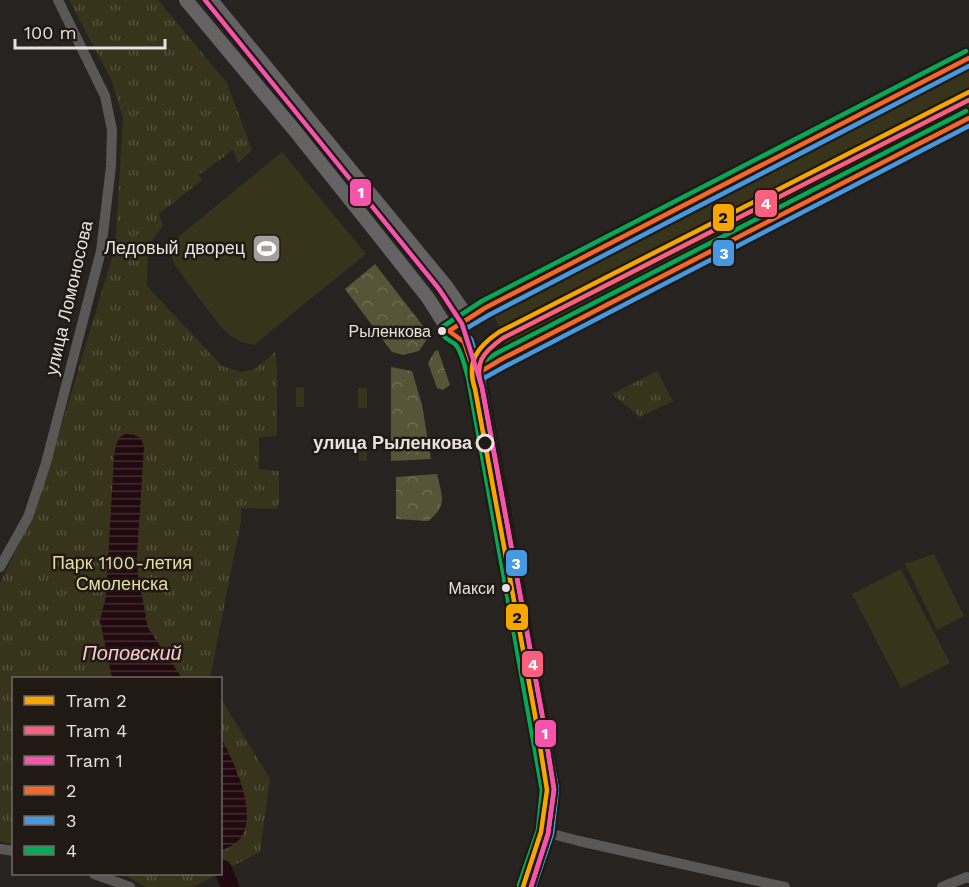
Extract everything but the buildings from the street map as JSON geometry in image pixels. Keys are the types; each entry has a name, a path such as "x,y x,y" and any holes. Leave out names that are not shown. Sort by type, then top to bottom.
{"main road":[{"path":"186,0 386,245 428,298 449,331 464,342"},
{"path":"211,0 446,286 469,319 464,342 475,375 550,790 545,832 526,887"},
{"path":"449,331 485,308 969,58"},
{"path":"475,375 969,118"}],"street":[{"name":"улица Ломоносова","path":"0,567 28,517 46,463 101,251 111,166 112,130 105,96 58,0"},
{"path":"545,832 785,887"},
{"path":"99,875 130,887"},
{"path":"942,887 969,878"}],"green space":[{"name":"Парк 1100-летия Смоленска","path":"69,0 158,0 227,83 252,150 238,163 233,150 199,175 202,180 159,214 163,226 150,247 147,286 222,366 241,372 255,369 275,352 277,436 259,437 259,469 279,471 279,503 276,509 241,508 241,521 210,677 12,677 12,845 0,841 0,583 30,521 50,464 111,261 116,234 123,118 111,79"},
{"path":"969,66 969,111 506,348 493,312"},
{"name":"Ледовый дворец","path":"282,152 366,254 254,345 231,336 203,304 175,265 171,255 172,242"},
{"path":"375,264 430,335 419,351 403,355 392,352 345,289"},
{"path":"438,350 450,385 443,390 437,388 428,363"},
{"path":"391,367 412,371 422,405 431,459 391,461"},
{"path":"657,371 673,401 638,418 638,415 612,394"},
{"path":"304,387 304,407 296,407 296,388"},
{"path":"358,388 367,388 367,408 358,408"},
{"path":"358,436 367,436 367,461 359,461"},
{"path":"437,474 442,500 434,516 428,521 396,519 396,477"},
{"path":"934,554 964,616 937,630 905,564"},
{"path":"901,569 950,663 901,688 852,594"},
{"path":"222,700 270,779 260,852 222,871"},
{"path":"122,875 216,875 193,887 145,887"}],"water":[{"name":"Поповский","path":"126,434 134,435 141,438 144,447 137,556 138,576 148,628 181,677 112,677 100,621 106,596 114,456 120,437"},
{"path":"222,740 238,774 246,802 245,828 240,839 222,850"}],"waterway":[{"path":"223,869 230,887"}],"tram line":[{"name":"1","path":"205,0 439,289 462,324 482,387 554,789 548,834 531,887"},
{"name":"2","path":"523,887 541,832 547,790 473,379 475,356 485,343 499,332 969,92"},
{"name":"4","path":"531,887 548,834 554,790 480,379 482,359 503,338 969,100"}],"transit line":[{"name":"4","path":"519,885 538,830 542,790 468,377 458,348 444,336 442,327 482,301 966,51"},
{"name":"2","path":"526,887 545,832 550,790 475,375 464,342 449,331 485,308 969,58"},
{"name":"3","path":"534,887 552,834 557,789 482,374 471,339 462,331 969,66"},
{"name":"4","path":"471,369 497,353 966,111"},
{"name":"2","path":"475,375 969,118"},
{"name":"3","path":"479,381 969,126"}],"place":[{"name":"Ледовый дворец","path":"266,248"},
{"name":"Рыленкова","path":"442,331"},
{"name":"улица Рыленкова","path":"485,443"},
{"name":"Макси","path":"506,588"}]}
